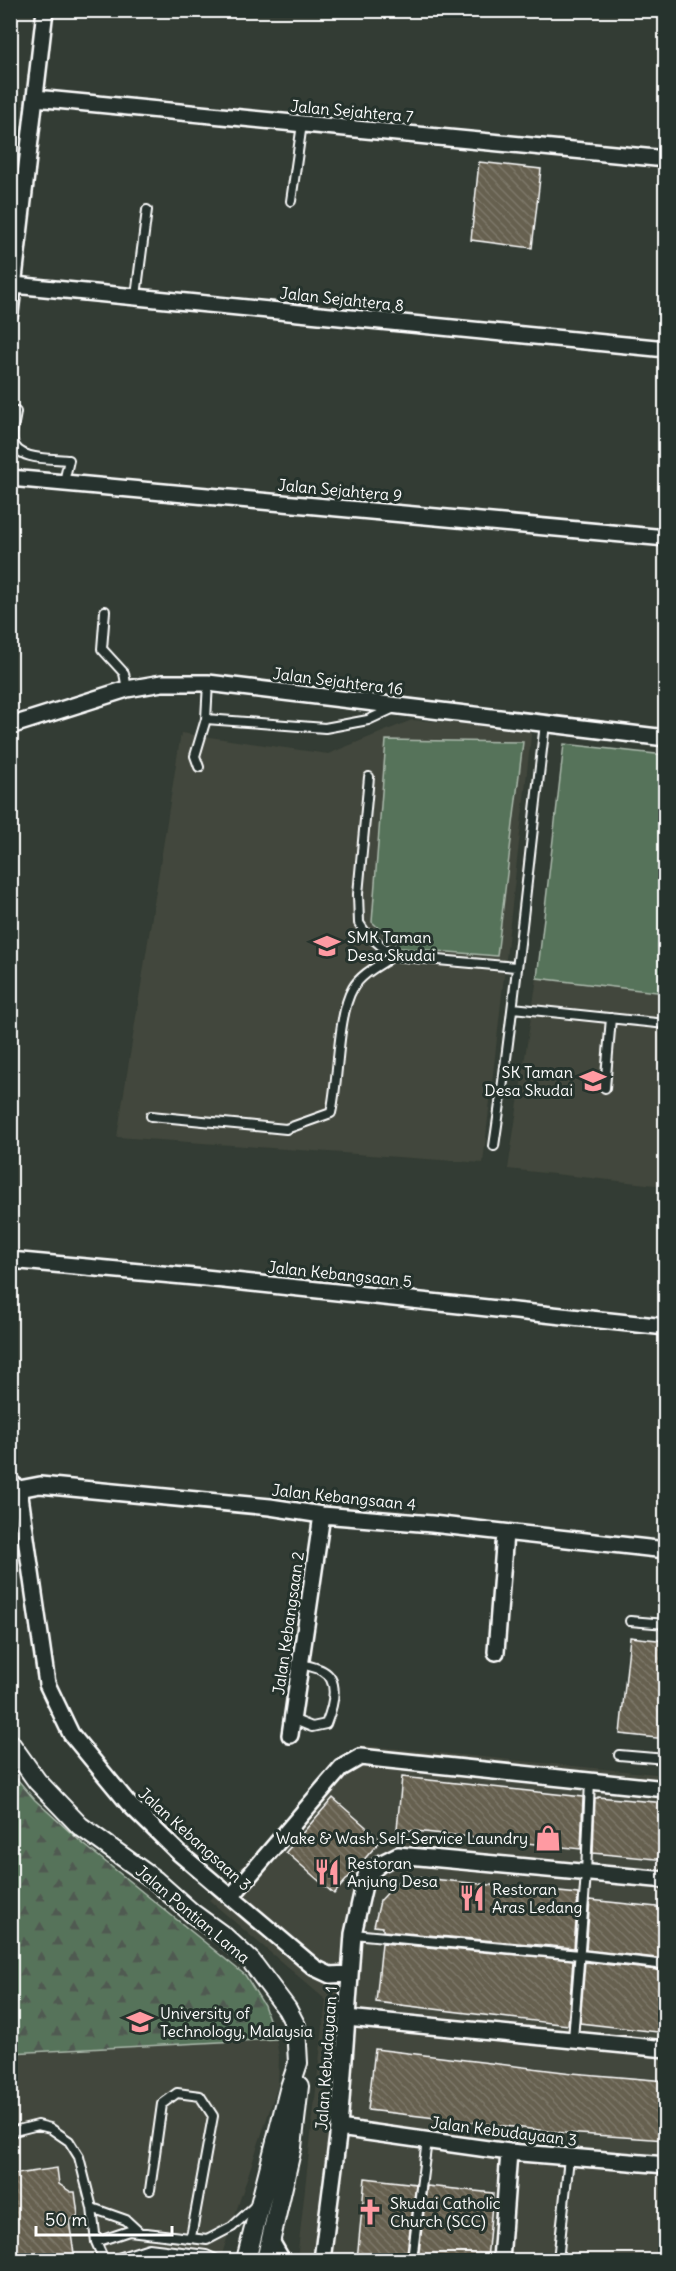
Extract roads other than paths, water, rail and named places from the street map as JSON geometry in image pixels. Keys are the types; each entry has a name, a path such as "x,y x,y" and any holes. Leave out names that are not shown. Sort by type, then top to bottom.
{"street":[{"path":"10,313 45,10"},
{"name":"Jalan Sejahtera 7","path":"35,99 666,159"},
{"name":"Jalan Sejahtera 8","path":"14,285 666,349"},
{"name":"Jalan Sejahtera 9","path":"10,478 666,538"},
{"name":"Jalan Sejahtera 16","path":"10,726 126,689 162,682 208,683 666,738"},
{"name":"Jalan Kebangsaan 5","path":"10,1260 205,1278 666,1328"},
{"name":"Jalan Kebangsaan 4","path":"15,1485 40,1485 270,1507 322,1515 432,1524 666,1550"},
{"name":"Jalan Kebangsaan 3","path":"15,1485 47,1684 71,1734 128,1803 179,1853 315,1968 330,1975 350,1974"},
{"name":"Jalan Kebangsaan 2","path":"290,1735 322,1515"},
{"path":"496,1652 505,1533"},
{"name":"Jalan Pontian Lama","path":"10,1743 38,1781 80,1826 155,1880 251,1961 287,2009 296,2026 298,2063 289,2090 246,2260"},
{"path":"231,1897 341,1768 360,1757 666,1789"},
{"name":"Jalan Kebudayaan 1","path":"321,2260 339,2128 353,1934 366,1876 380,1864 398,1855 586,1873"},
{"path":"586,1873 666,1880"},
{"path":"347,2018 666,2049"},
{"path":"266,2260 292,2147 299,2092 298,2063"},
{"name":"Jalan Kebudayaan 3","path":"339,2128 509,2152 666,2165"},
{"path":"501,2260 509,2152"},
{"path":"270,2241 282,2260"}],"lane":[{"path":"291,201 302,124"},
{"path":"136,296 147,210"},
{"path":"10,411 16,412 13,441 17,451 27,455 69,460 64,482"},
{"path":"105,611 102,649 124,673 126,689"},
{"path":"199,767 195,756 206,719 208,683"},
{"path":"206,719 325,728 368,720 398,706"},
{"path":"494,1146 513,1008 545,724"},
{"path":"369,777 357,894 359,923 365,932 393,956 516,967"},
{"path":"151,1116 286,1129 331,1113 344,1014 353,988 365,975 393,956"},
{"path":"513,1008 666,1024"},
{"path":"605,1088 611,1018"},
{"path":"630,1621 666,1624"},
{"path":"292,1719 312,1727 326,1724 333,1706 332,1681 324,1672 300,1663"},
{"path":"619,1755 666,1759"},
{"path":"573,2039 586,1873 590,1780"},
{"path":"353,1934 666,1965"},
{"path":"150,2190 162,2104 177,2093 200,2096 213,2115 191,2237"},
{"path":"10,2132 38,2125 50,2128 69,2141 79,2157 92,2208 96,2242 104,2260"},
{"path":"412,2260 427,2140"},
{"path":"558,2260 569,2158"},
{"path":"96,2242 129,2231 207,2240 232,2227 249,2213 262,2197"},
{"path":"92,2208 126,2220 141,2233"},
{"path":"138,2260 150,2248"},
{"path":"112,2260 150,2248 206,2255 217,2260"}],"place":[{"name":"SMK Taman Desa Skudai","path":"327,946"},
{"name":"SK Taman Desa Skudai","path":"593,1081"},
{"name":"Wake & Wash Self-Service Laundry","path":"548,1838"},
{"name":"Restoran Anjung Desa","path":"327,1872"},
{"name":"Restoran Aras Ledang","path":"472,1898"},
{"name":"University of Technology, Malaysia","path":"140,2022"},
{"name":"Skudai Catholic Church (SCC)","path":"370,2212"}]}
